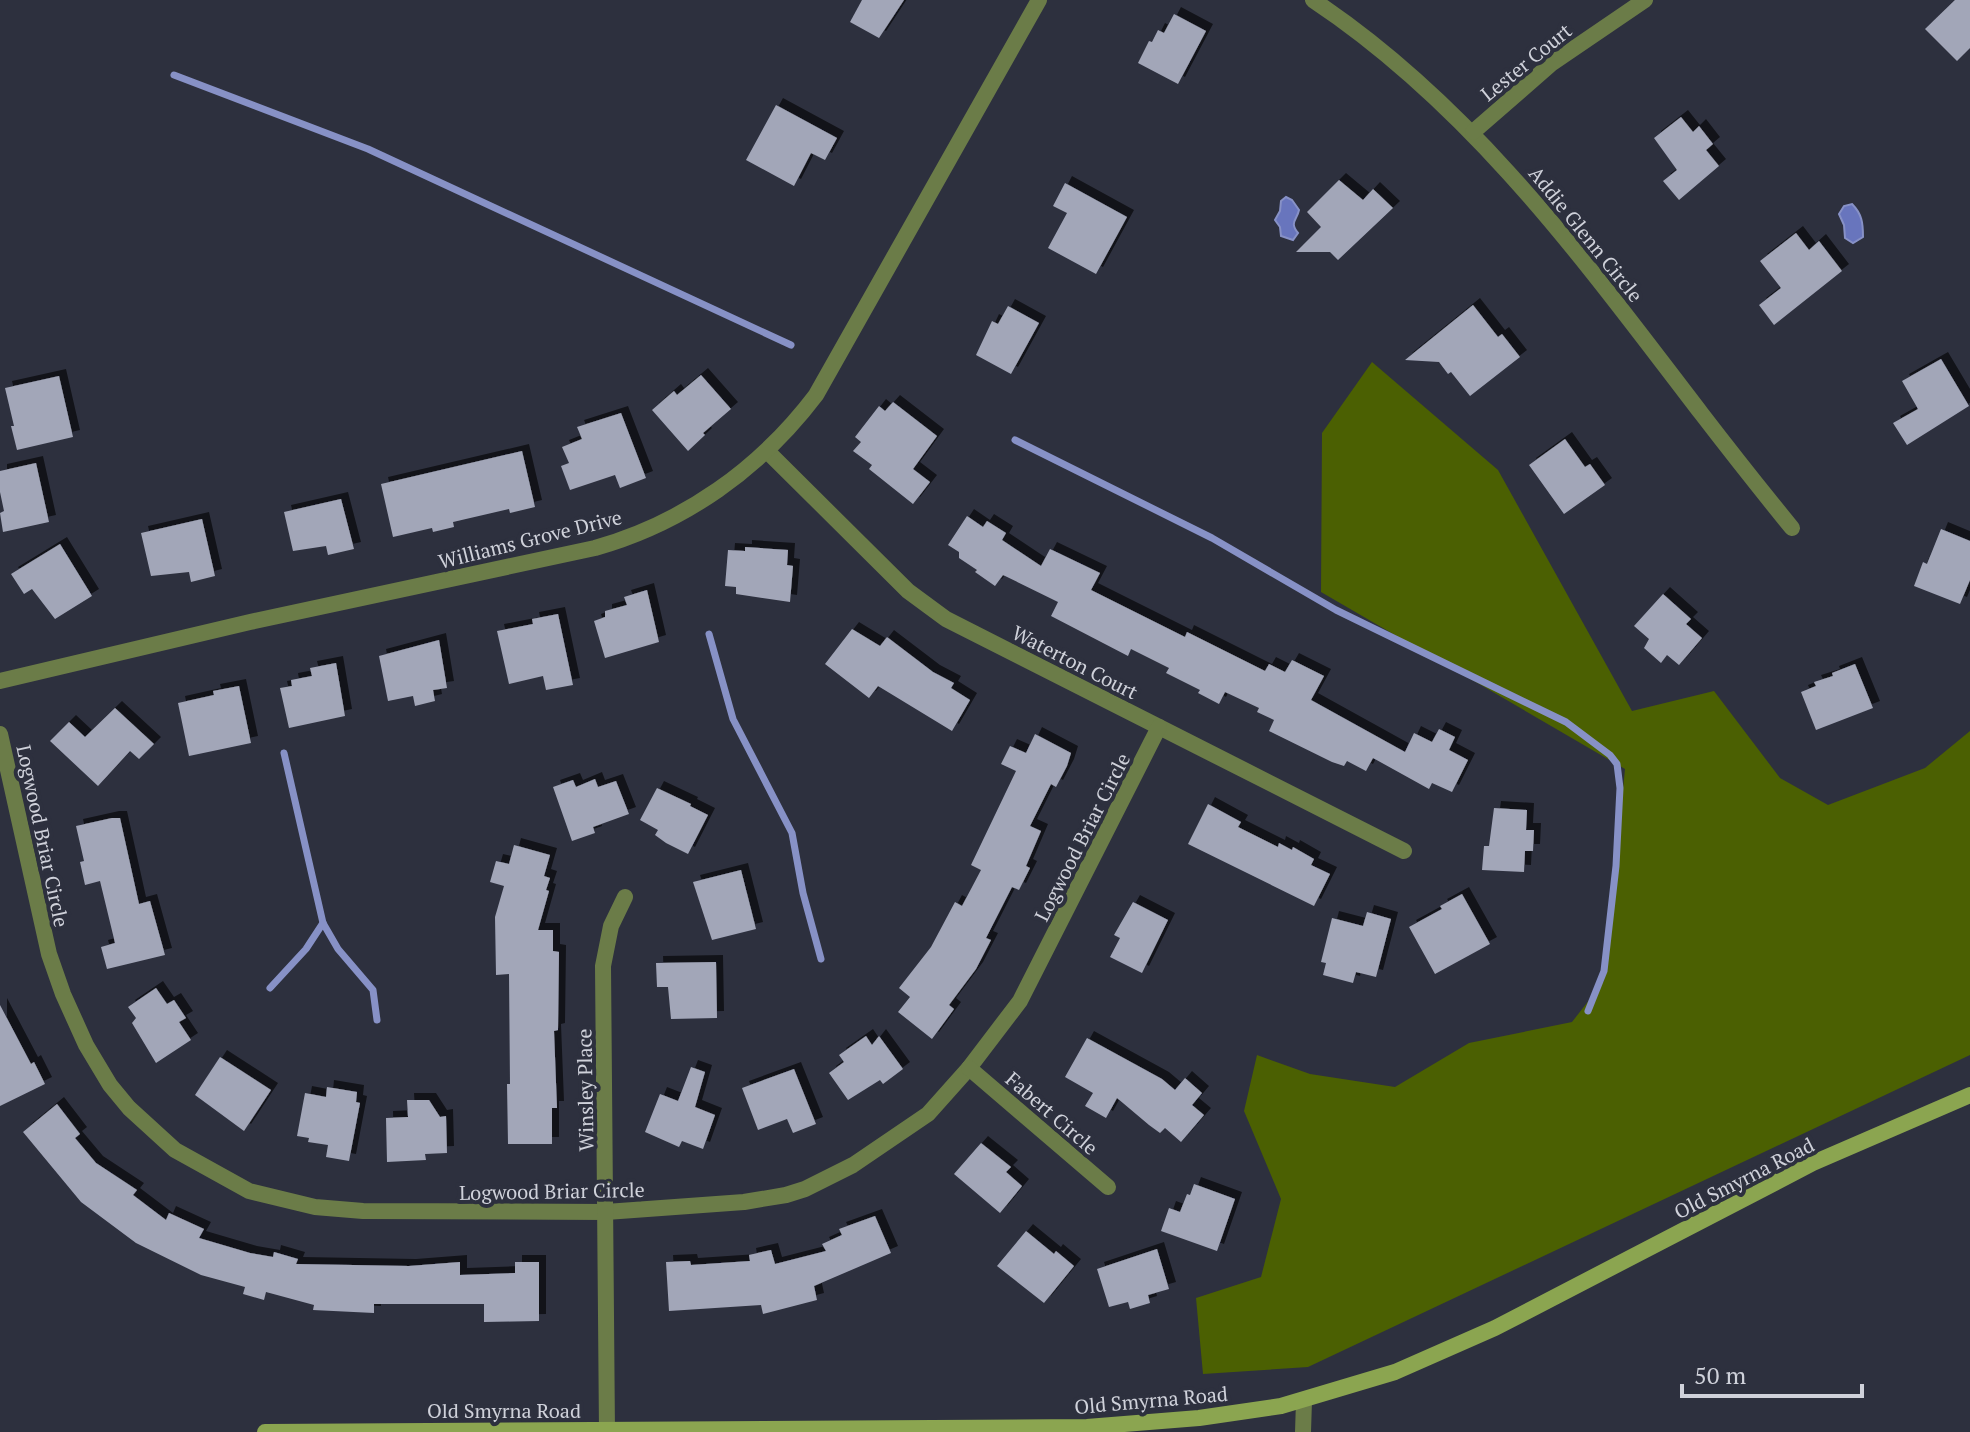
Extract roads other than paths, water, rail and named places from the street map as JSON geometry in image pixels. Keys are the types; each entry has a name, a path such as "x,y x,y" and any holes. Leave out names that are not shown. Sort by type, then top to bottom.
{"street":[{"name":"Williams Grove Drive","path":"0,681 250,622 613,543 695,506 768,452 800,416 828,377 1039,0"},
{"name":"Addie Glenn Circle","path":"1313,0 1405,71 1473,132 1569,242 1792,528"},
{"name":"Lester Court","path":"1473,132 1551,64 1645,0"},
{"name":"Waterton Court","path":"768,452 908,591 937,613 1404,851"},
{"name":"Logwood Briar Circle","path":"0,734 46,944 63,994 86,1045 110,1085 139,1118 175,1150 249,1191 315,1207 410,1212 606,1212 744,1202 805,1189 853,1165 910,1128 941,1102 1013,1012 1027,989 1159,727"},
{"name":"Winsley Place","path":"607,1431 603,966 611,926 625,897"},
{"name":"Fabert Circle","path":"969,1068 1108,1187"},
{"name":"Old Smyrna Road","path":"265,1432 1087,1427 1199,1418 1304,1401 1395,1372 1460,1345 1813,1163 1970,1095"},
{"path":"1303,1432 1304,1401"}],"water":[{"path":"1286,197 1299,210 1294,224 1298,233 1293,240 1281,236 1275,220 1281,201"},
{"path":"1852,204 1860,215 1863,232 1863,237 1853,243 1845,238 1839,214 1844,206"}],"waterway":[{"path":"174,75 368,149 791,345"},
{"path":"1015,440 1212,538 1336,610 1566,722 1610,755 1617,764 1620,788 1616,866 1604,971 1588,1011"},
{"path":"709,634 733,719 792,833 803,893 821,959"},
{"path":"284,753 323,923 338,949 373,990 377,1020"},
{"path":"270,988 306,949 323,923"}]}
